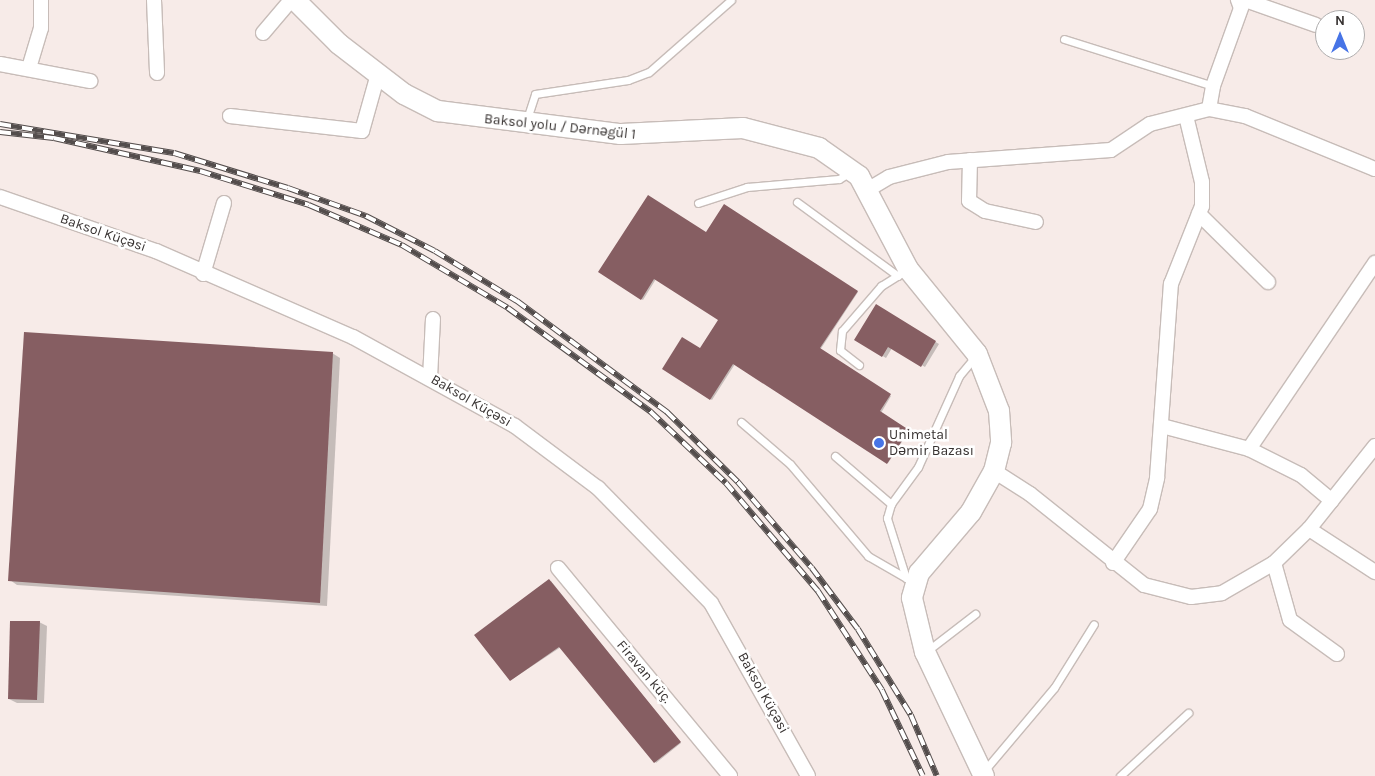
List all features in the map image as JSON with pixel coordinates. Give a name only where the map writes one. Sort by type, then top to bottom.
[{"type":"main road","name":"Baksol yolu / Dərnəgül 1","points":[[295,0],[339,44],[378,74],[438,111],[526,124],[644,135],[743,128],[802,142],[853,170],[869,189],[903,273],[977,354],[999,411],[1001,443],[994,471],[971,512],[910,581]]},
{"type":"main road","points":[[910,581],[914,614],[925,652],[983,775]]},
{"type":"street","points":[[29,68],[42,28],[41,0]]},
{"type":"street","points":[[154,0],[157,73]]},
{"type":"street","points":[[263,33],[291,0]]},
{"type":"street","points":[[1209,109],[1212,86],[1245,0],[1315,24]]},
{"type":"street","points":[[0,64],[90,81]]},
{"type":"street","points":[[230,116],[362,131],[378,74]]},
{"type":"street","points":[[869,189],[889,177],[970,160],[1111,150],[1150,124],[1209,109],[1245,116],[1375,169]]},
{"type":"street","points":[[1114,563],[1150,509],[1162,426],[1171,284],[1199,214],[1202,182],[1186,116]]},
{"type":"street","points":[[970,160],[969,201],[985,211],[1036,222]]},
{"type":"street","name":"Baksol Küçəsi","points":[[0,197],[156,251],[203,274],[353,337],[515,426],[598,488],[659,546],[711,604],[808,776]]},
{"type":"street","points":[[203,274],[224,203]]},
{"type":"street","points":[[1199,214],[1268,282]]},
{"type":"street","points":[[1250,449],[1375,263]]},
{"type":"street","points":[[430,378],[433,320]]},
{"type":"street","points":[[1162,426],[1250,449],[1301,475],[1332,501]]},
{"type":"street","points":[[994,471],[1030,494],[1114,563],[1144,585],[1192,597],[1222,593],[1274,563],[1309,529],[1375,446]]},
{"type":"street","points":[[1309,529],[1375,572]]},
{"type":"street","points":[[1274,563],[1290,620],[1337,654]]},
{"type":"street","name":"Firavan küç.","points":[[558,568],[730,776]]},
{"type":"lane","points":[[526,124],[535,94],[640,76],[731,0]]},
{"type":"lane","points":[[1234,0],[1239,14]]},
{"type":"lane","points":[[1064,39],[1212,86]]},
{"type":"lane","points":[[698,203],[747,187],[839,179],[853,170]]},
{"type":"lane","points":[[797,202],[903,273],[872,296],[842,331],[840,350],[860,365]]},
{"type":"lane","points":[[910,581],[888,518],[891,504],[918,467],[959,376],[977,354]]},
{"type":"lane","points":[[741,422],[790,464],[868,556],[883,569],[910,581]]},
{"type":"lane","points":[[835,456],[891,504]]},
{"type":"lane","points":[[925,652],[975,614]]},
{"type":"lane","points":[[983,775],[1054,688],[1094,624]]},
{"type":"lane","points":[[1120,776],[1188,713]]},
{"type":"building","points":[[648,195],[706,232],[724,204],[858,291],[820,348],[891,394],[880,411],[909,430],[887,464],[733,364],[710,400],[662,369],[682,337],[700,348],[718,320],[654,279],[641,300],[598,272]]},
{"type":"building","points":[[876,304],[936,341],[921,367],[888,347],[882,357],[854,340]]},
{"type":"building","points":[[24,332],[333,352],[320,603],[8,581]]},
{"type":"building","points":[[549,579],[681,742],[654,763],[559,647],[510,681],[474,635]]},
{"type":"building","points":[[10,621],[40,621],[37,700],[8,699]]},
{"type":"railway","points":[[0,124],[174,153],[288,188],[366,216],[435,251],[517,301],[667,412],[738,482],[812,568],[858,629],[911,715],[937,776]]},
{"type":"railway","points":[[0,132],[54,138],[200,171],[309,205],[402,245],[508,308],[651,412],[726,483],[818,591],[882,690],[923,776]]},
{"type":"place","name":"Unimetal Dəmir Bazası","points":[[879,443]]}]
